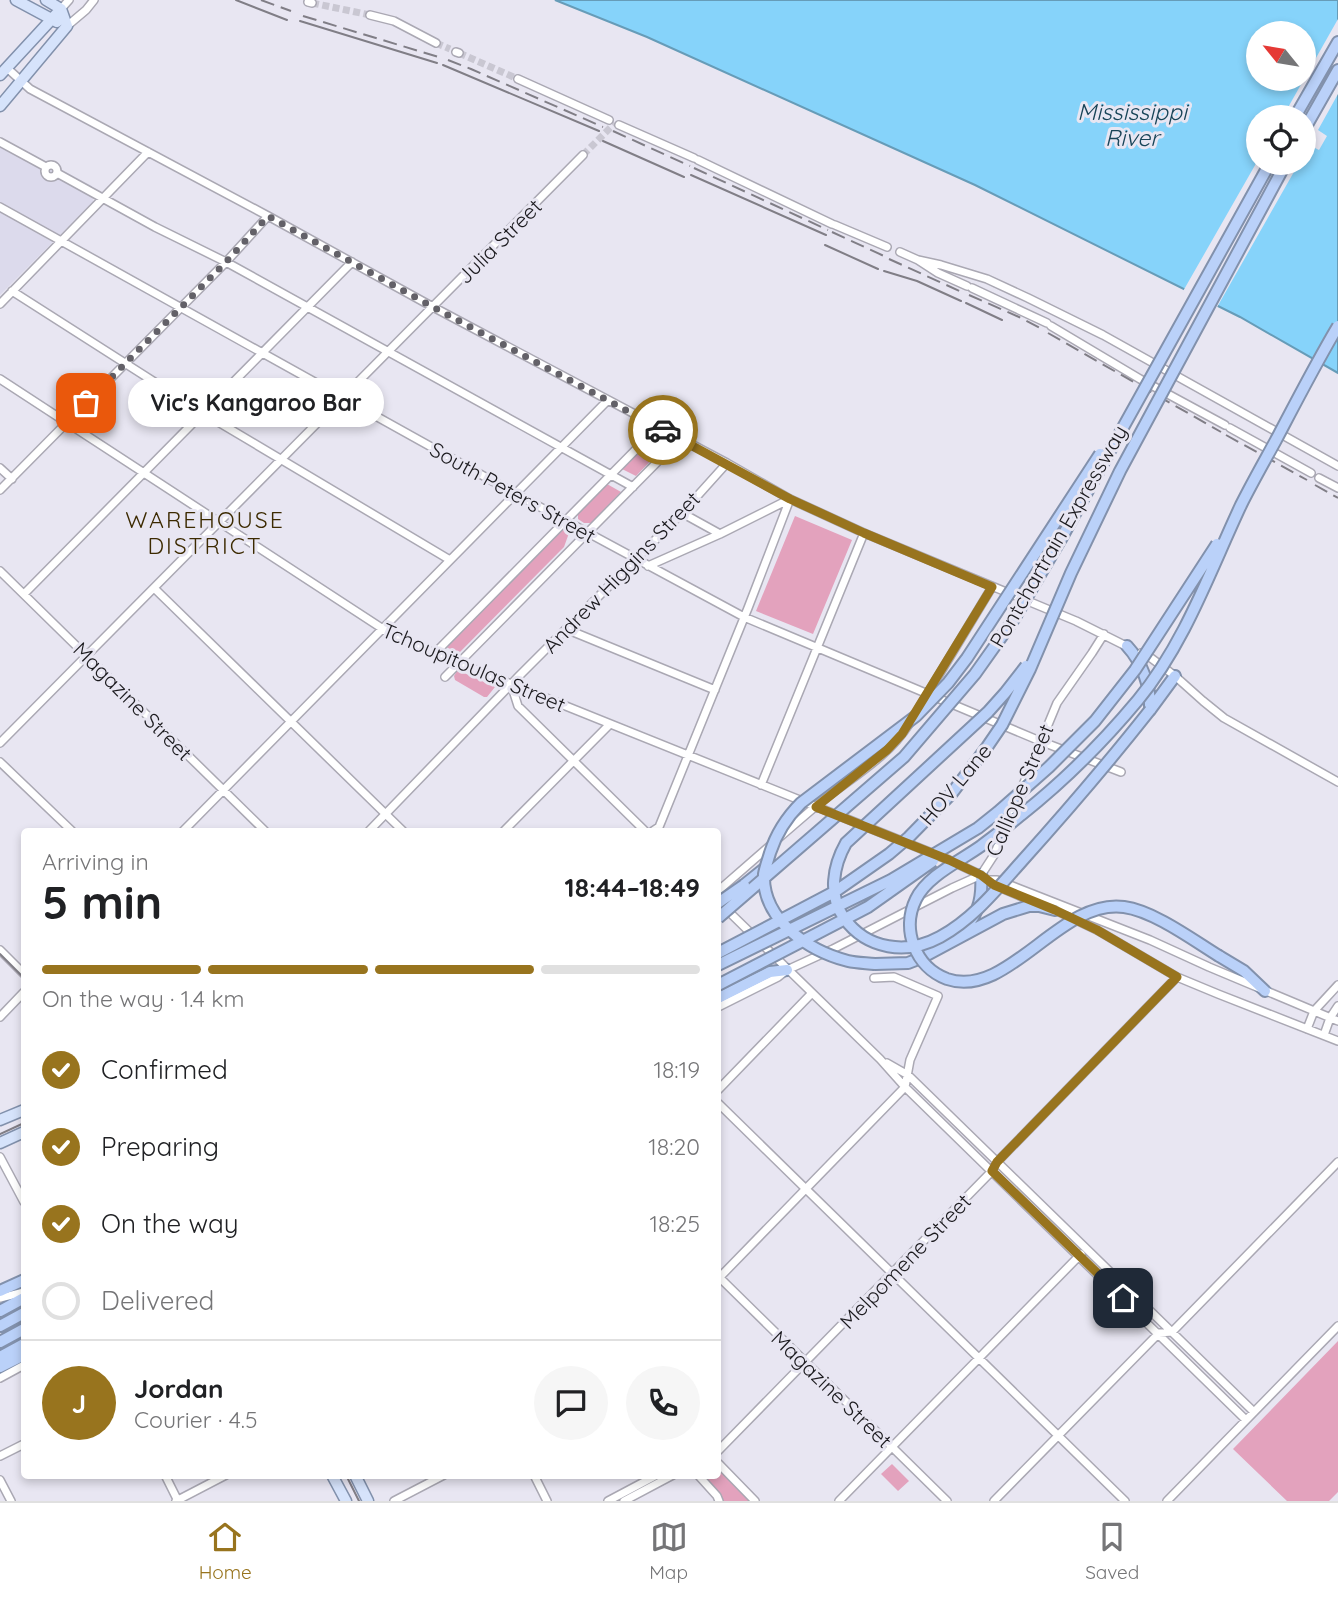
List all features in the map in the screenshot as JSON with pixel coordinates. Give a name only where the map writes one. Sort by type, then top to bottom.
[{"type":"highway","points":[[1302,105],[1338,42]]},
{"type":"highway","points":[[1316,109],[1338,70]]},
{"type":"highway","points":[[1055,910],[1039,906],[1003,915],[921,958],[908,962],[875,964],[848,961],[810,946],[792,934],[770,903],[764,873],[772,848],[789,816],[801,803],[916,716],[967,659],[1149,380],[1263,175]]},
{"type":"highway","points":[[1175,676],[1105,767],[1041,841],[967,919],[938,938],[911,947],[890,948],[865,938],[846,921],[835,900],[834,888],[835,866],[846,843],[988,712],[1023,670],[1042,640],[1120,471],[1280,175]]},
{"type":"highway","points":[[1265,991],[1244,971],[1137,909],[1106,907],[1085,913],[997,973],[978,981],[959,981],[938,974],[923,962],[916,953],[910,920],[916,898],[929,882],[982,845],[1046,794],[1095,748],[1140,697],[1190,618],[1243,502],[1338,326]]},
{"type":"highway","name":"Pontchartrain Expressway","points":[[721,915],[904,757],[975,674],[1014,619],[1061,540],[1149,380]]},
{"type":"highway","points":[[721,983],[867,907],[913,877],[978,828],[1049,767],[1095,721],[1147,653],[1243,502]]},
{"type":"highway","name":"HOV Lane","points":[[721,951],[836,891],[909,837],[952,793],[1002,725],[1042,640]]},
{"type":"highway","points":[[1127,646],[1142,668],[1151,696],[1150,710]]},
{"type":"highway","points":[[721,964],[891,880],[978,828]]},
{"type":"highway","points":[[721,900],[768,865],[790,854]]},
{"type":"highway","points":[[950,943],[965,929],[976,913],[984,877]]},
{"type":"highway","points":[[721,996],[770,972],[787,970]]},
{"type":"highway","points":[[0,1290],[21,1281]]},
{"type":"highway","points":[[0,1311],[19,1297]]},
{"type":"highway","points":[[0,1326],[21,1315]]},
{"type":"highway","points":[[0,1342],[21,1331]]},
{"type":"highway","points":[[0,1357],[21,1346]]},
{"type":"highway","points":[[0,1367],[21,1356]]},
{"type":"main road","points":[[16,0],[67,26]]},
{"type":"main road","points":[[46,0],[61,9],[67,26]]},
{"type":"main road","points":[[3,72],[61,9]]},
{"type":"main road","points":[[0,106],[67,26]]},
{"type":"main road","points":[[0,1120],[21,1111]]},
{"type":"main road","points":[[0,1143],[21,1133]]},
{"type":"main road","points":[[334,1479],[346,1501]]},
{"type":"main road","points":[[357,1479],[368,1501]]},
{"type":"street","points":[[61,9],[69,0]]},
{"type":"street","points":[[67,26],[94,0]]},
{"type":"street","points":[[370,15],[394,20],[436,43]]},
{"type":"street","points":[[3,72],[790,499],[1104,634],[1151,658],[1224,718],[1338,782]]},
{"type":"street","points":[[518,79],[609,120]]},
{"type":"street","points":[[619,125],[833,225],[887,247]]},
{"type":"street","points":[[0,142],[46,167],[54,165],[57,173],[155,227],[226,262],[633,487]]},
{"type":"street","points":[[0,304],[148,152]]},
{"type":"street","name":"Julia Street","points":[[0,743],[583,155]]},
{"type":"street","name":"South Peters Street","points":[[0,207],[566,522],[744,617],[1040,741],[1121,772]]},
{"type":"street","points":[[0,490],[226,262],[268,216]]},
{"type":"street","points":[[900,252],[938,273],[1049,324],[1151,385],[1311,473]]},
{"type":"street","points":[[918,260],[986,279],[1028,298],[1103,335],[1338,466]]},
{"type":"street","points":[[24,594],[352,261]]},
{"type":"street","points":[[12,291],[203,413],[450,561]]},
{"type":"street","name":"Tchoupitoulas Street","points":[[0,379],[383,629],[459,663],[949,860],[984,877],[994,885],[1097,930],[1177,977],[1338,1041]]},
{"type":"street","points":[[186,828],[608,400]]},
{"type":"street","points":[[435,653],[658,427]]},
{"type":"street","points":[[445,677],[680,439]]},
{"type":"street","name":"Andrew Higgins Street","points":[[372,828],[682,513],[727,463]]},
{"type":"street","points":[[0,468],[12,479]]},
{"type":"street","points":[[1319,478],[1338,488]]},
{"type":"street","points":[[648,566],[790,499]]},
{"type":"street","points":[[658,828],[715,691],[790,499]]},
{"type":"street","points":[[682,513],[720,534]]},
{"type":"street","points":[[761,785],[864,533]]},
{"type":"street","name":"Magazine Street","points":[[0,571],[262,828]]},
{"type":"street","points":[[721,888],[887,750],[902,734],[992,587]]},
{"type":"street","points":[[154,588],[399,828]]},
{"type":"street","points":[[566,629],[715,691]]},
{"type":"street","name":"Calliope Street","points":[[721,1006],[952,888],[984,877],[1057,703],[1104,634]]},
{"type":"street","points":[[511,684],[518,706],[642,828]]},
{"type":"street","points":[[507,828],[610,724]]},
{"type":"street","points":[[0,762],[69,828]]},
{"type":"street","name":"Tchoupitoulas Street","points":[[984,877],[1150,940],[1334,1019]]},
{"type":"street","points":[[721,905],[1247,1420]]},
{"type":"street","points":[[0,950],[21,971]]},
{"type":"street","points":[[721,1275],[905,1087],[910,1060],[938,996],[894,977],[874,978]]},
{"type":"street","name":"Melpomene Street","points":[[721,1448],[1177,977]]},
{"type":"street","points":[[1307,1029],[1314,1012],[1338,985]]},
{"type":"street","points":[[721,1087],[812,993]]},
{"type":"street","points":[[0,1017],[21,995]]},
{"type":"street","points":[[1324,1035],[1338,1006]]},
{"type":"street","points":[[880,1059],[908,1075],[1254,1412]]},
{"type":"street","points":[[721,1106],[1125,1501]]},
{"type":"street","points":[[0,1157],[21,1196]]},
{"type":"street","points":[[994,1501],[1159,1333],[1172,1332],[1338,1162]]},
{"type":"street","points":[[839,1501],[1086,1249]]},
{"type":"street","name":"Magazine Street","points":[[721,1281],[947,1501]]},
{"type":"street","points":[[0,1300],[19,1297]]},
{"type":"street","points":[[1167,1501],[1338,1326]]},
{"type":"street","points":[[0,1378],[21,1367]]},
{"type":"street","points":[[0,1457],[21,1446]]},
{"type":"street","points":[[721,1466],[755,1501]]},
{"type":"street","points":[[167,1479],[177,1501],[218,1479]]},
{"type":"street","points":[[394,1501],[436,1479]]},
{"type":"street","points":[[536,1479],[547,1501]]},
{"type":"street","points":[[608,1501],[649,1479]]},
{"type":"street","points":[[624,1501],[665,1479]]},
{"type":"street","points":[[702,1479],[719,1501]]},
{"type":"street","points":[[0,1480],[11,1501]]},
{"type":"shaded area","points":[[0,137],[92,186],[93,202],[0,295]]},
{"type":"shaded area","points":[[657,435],[666,440],[666,445],[636,476],[622,469],[652,437]]},
{"type":"shaded area","points":[[607,484],[621,492],[591,523],[578,519],[578,514]]},
{"type":"shaded area","points":[[795,516],[852,540],[813,634],[756,611]]},
{"type":"shaded area","points":[[562,529],[567,529],[569,533],[564,547],[459,653],[446,647]]},
{"type":"shaded area","points":[[457,671],[495,687],[484,697],[455,680]]},
{"type":"shaded area","points":[[1338,1341],[1338,1492],[1329,1501],[1287,1501],[1233,1449]]},
{"type":"shaded area","points":[[892,1464],[909,1481],[898,1491],[881,1474]]},
{"type":"shaded area","points":[[721,1466],[755,1501],[719,1501],[701,1479],[721,1479]]},
{"type":"water","name":"Mississippi River","points":[[555,0],[1338,0],[1338,373],[1240,317],[975,185],[647,37]]},
{"type":"pier","points":[[1338,19],[1338,94],[1318,130],[1327,136],[1319,150],[1316,148],[1316,105],[1289,105],[1297,91],[1316,91],[1316,58]]},
{"type":"pier","points":[[1249,175],[1292,175],[1216,309],[1182,293]]},
{"type":"tunnel","points":[[312,3],[370,15]]},
{"type":"tunnel","points":[[436,43],[450,49]]},
{"type":"tunnel","points":[[459,53],[518,79]]},
{"type":"tunnel","points":[[583,155],[615,123]]},
{"type":"tram line","points":[[236,0],[287,20]]},
{"type":"tram line","points":[[300,21],[437,63]]},
{"type":"tram line","points":[[443,65],[599,131]]},
{"type":"tram line","points":[[603,141],[684,177]]},
{"type":"tram line","points":[[691,175],[826,235]]},
{"type":"tram line","points":[[825,245],[878,269]]},
{"type":"tram line","points":[[884,271],[917,281],[961,301]]},
{"type":"tram line","points":[[966,303],[1002,320]]},
{"type":"tram line","points":[[0,954],[21,975]]},
{"type":"tram line","points":[[0,1134],[21,1124]]},
{"type":"tram line","points":[[348,1479],[359,1501]]},
{"type":"railway","points":[[261,0],[291,11]]},
{"type":"railway","points":[[303,16],[442,58]]},
{"type":"railway","points":[[448,60],[603,127]]},
{"type":"railway","points":[[613,131],[690,166]]},
{"type":"railway","points":[[694,168],[828,230]]},
{"type":"railway","points":[[832,232],[884,256]]},
{"type":"railway","points":[[889,259],[964,293]]},
{"type":"railway","points":[[969,295],[1044,330]]},
{"type":"railway","points":[[1048,333],[1221,432]]},
{"type":"railway","points":[[1226,435],[1307,480]]},
{"type":"railway","points":[[1315,485],[1338,498]]},
{"type":"way so far","points":[[86,403],[268,216],[663,430]]},
{"type":"place","name":"Vic's Kangaroo Bar","points":[[86,403]]},
{"type":"district","name":"WAREHOUSE DISTRICT","points":[[205,532]]},
{"type":"route","points":[[663,430],[790,499],[992,587],[902,734],[887,750],[816,807],[981,875],[994,885],[1097,930],[1177,977],[997,1162],[992,1171],[1123,1298]]}]
